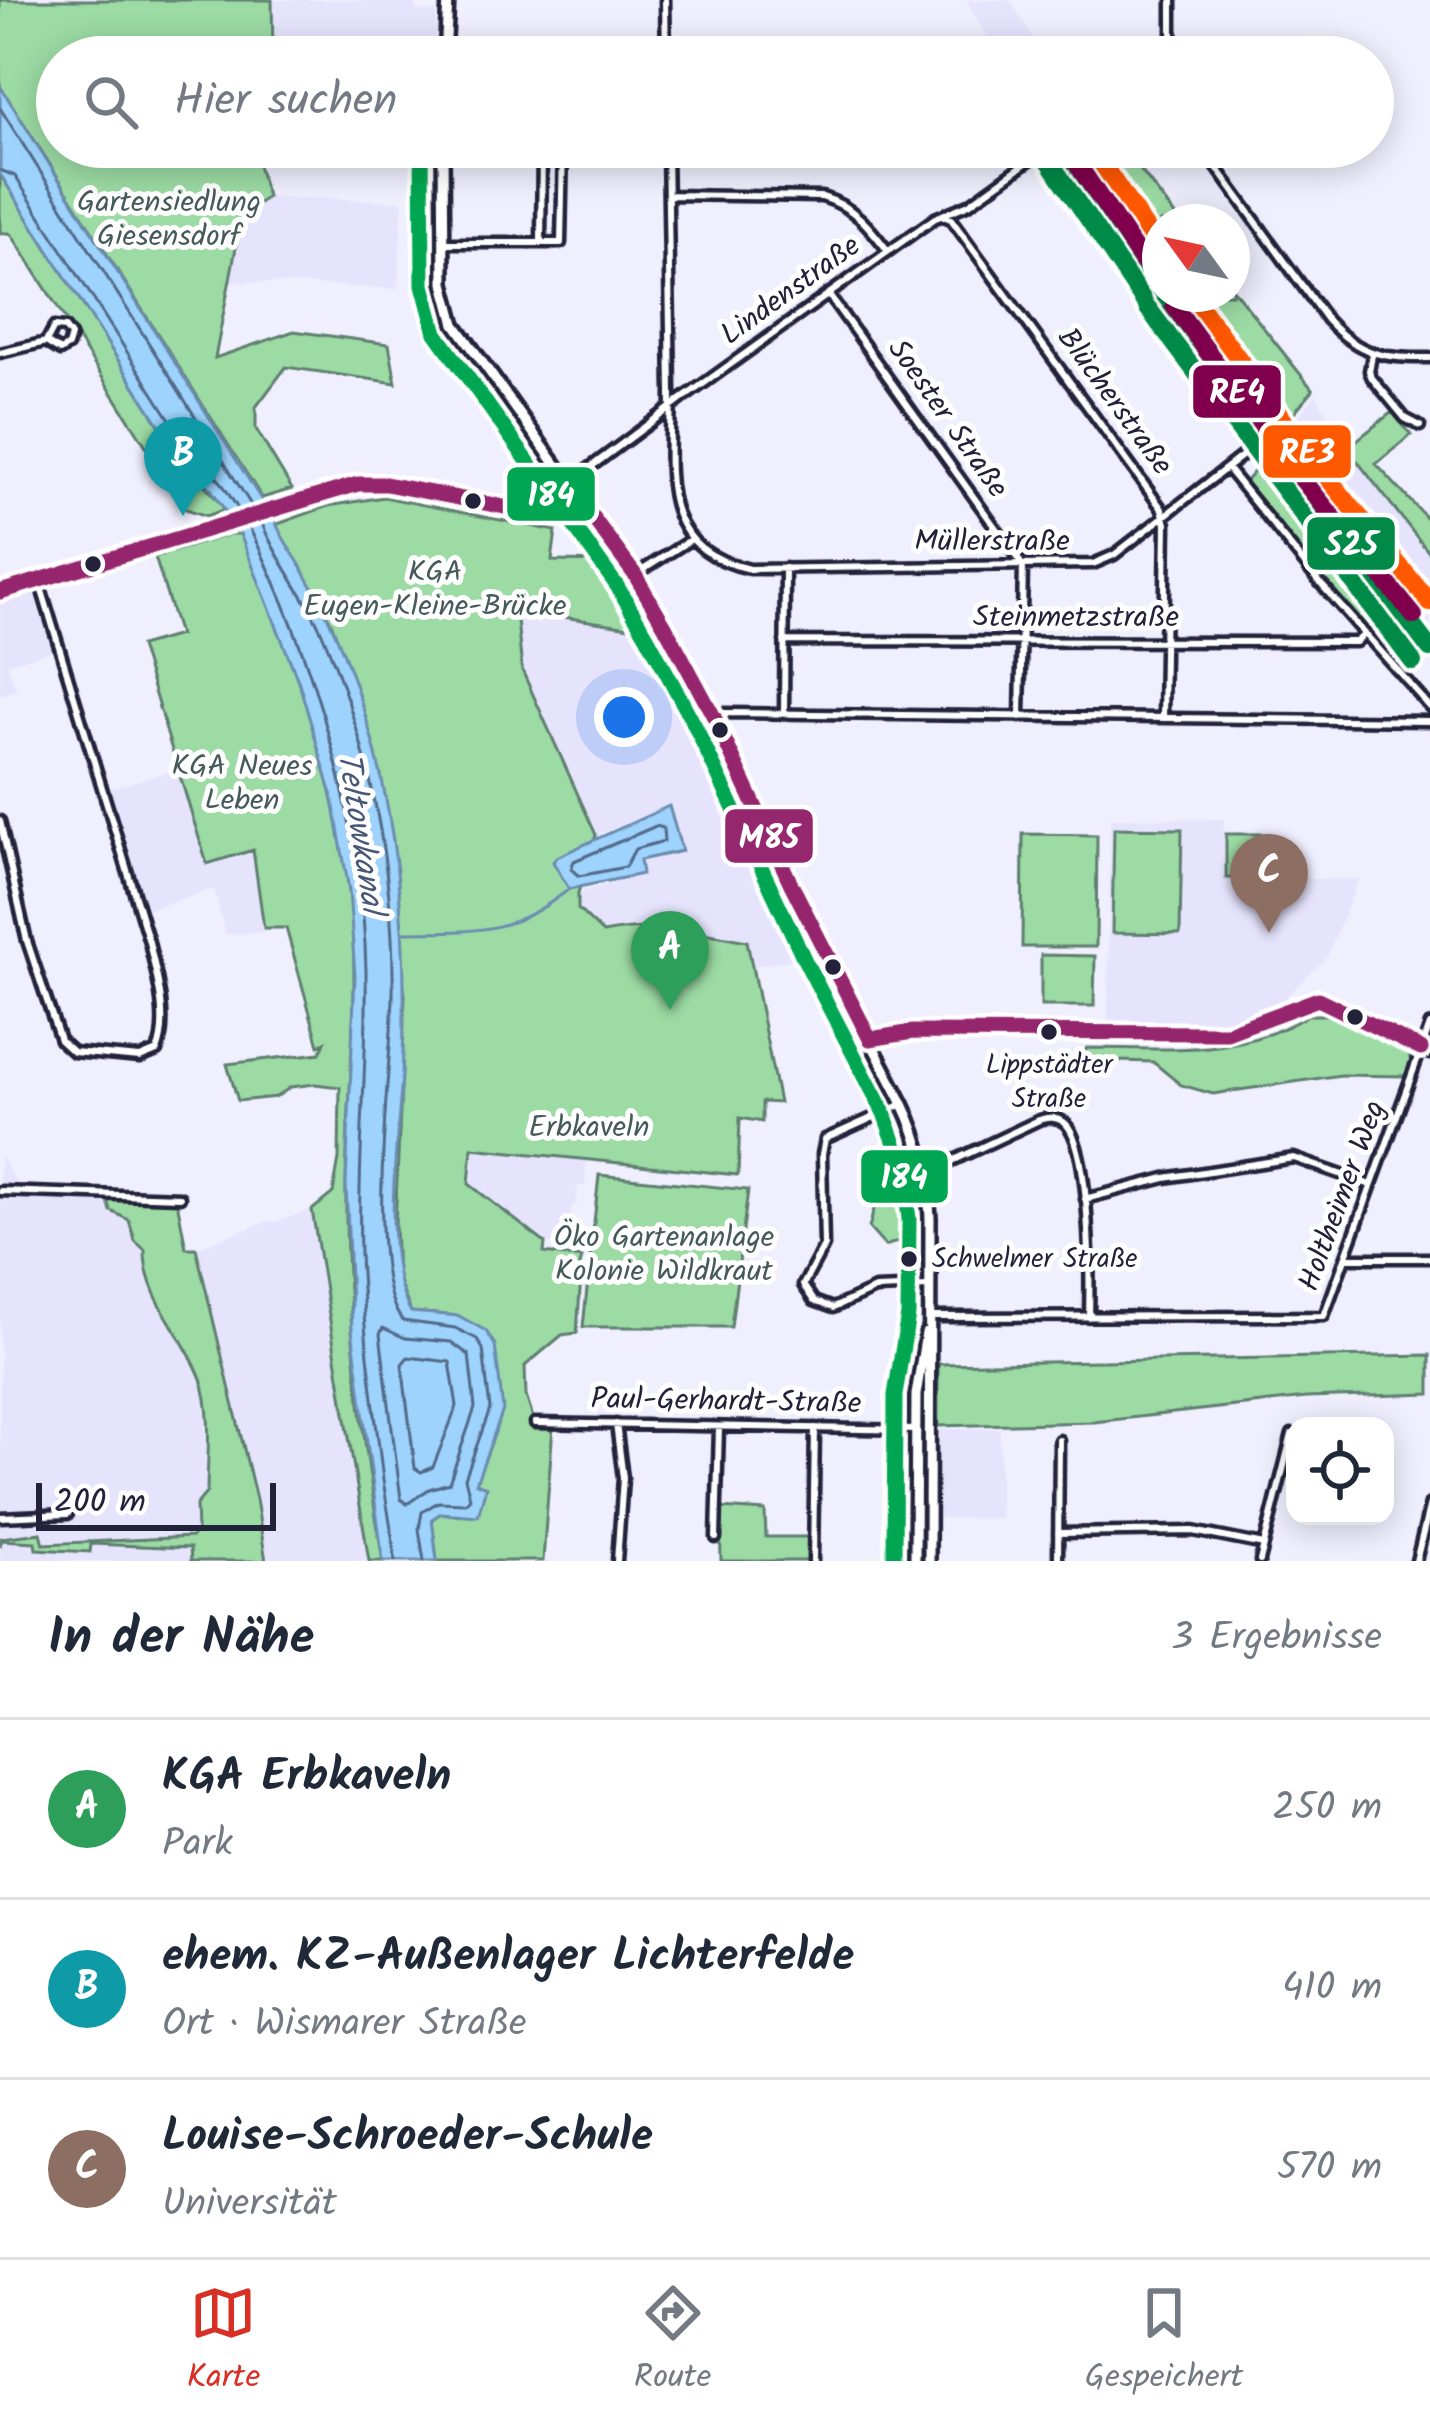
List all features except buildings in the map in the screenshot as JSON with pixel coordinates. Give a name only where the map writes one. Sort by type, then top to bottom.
[{"type":"main road","points":[[446,36],[448,0]]},
{"type":"main road","points":[[443,168],[445,291],[455,324],[635,574],[714,717],[787,875],[904,1104],[927,1173],[929,1317],[916,1430],[915,1561]]},
{"type":"main road","points":[[0,592],[370,483],[523,510],[568,484]]},
{"type":"main road","points":[[926,1363],[931,1428],[929,1561]]},
{"type":"main road","points":[[916,1430],[931,1428]]},
{"type":"street","points":[[664,0],[665,36]]},
{"type":"street","points":[[1172,0],[1172,36]]},
{"type":"street","points":[[541,243],[542,168]]},
{"type":"street","points":[[444,243],[560,243],[563,168]]},
{"type":"street","points":[[635,574],[690,540],[672,495],[667,168]]},
{"type":"street","name":"Lindenstraße","points":[[568,484],[887,251],[969,204],[1019,168]]},
{"type":"street","name":"Müllerstraße","points":[[690,540],[742,567],[1085,566],[1107,560],[1260,442],[1137,282],[1060,168]]},
{"type":"street","points":[[1217,168],[1328,320],[1351,344],[1372,355],[1430,358]]},
{"type":"street","points":[[668,195],[821,197],[860,217],[887,251]]},
{"type":"street","name":"Blücherstraße","points":[[944,215],[1165,516],[1163,718]]},
{"type":"street","name":"Soester Straße","points":[[829,294],[1023,566]]},
{"type":"street","points":[[0,353],[46,342],[54,327],[62,326],[71,336],[62,351],[54,351],[46,342]]},
{"type":"street","points":[[1372,355],[1372,378],[1406,418],[1420,426]]},
{"type":"street","points":[[1227,468],[1430,706]]},
{"type":"street","points":[[1020,717],[1023,566]]},
{"type":"street","points":[[784,568],[784,714]]},
{"type":"street","points":[[0,821],[27,941],[60,1040],[68,1049],[140,1058],[157,1051],[161,1036],[158,989],[148,939],[39,580]]},
{"type":"street","name":"Steinmetzstraße","points":[[784,641],[1356,643],[1365,634]]},
{"type":"street","points":[[714,717],[724,713],[1430,721]]},
{"type":"street","points":[[870,1039],[913,1032],[1214,1034],[1264,1024],[1310,1000],[1341,1010],[1430,1054]]},
{"type":"street","name":"Holtheimer Weg","points":[[1089,1317],[1324,1316],[1430,1025]]},
{"type":"street","points":[[904,1104],[826,1139],[822,1154],[824,1246],[803,1285],[814,1301],[833,1308],[875,1289],[929,1287]]},
{"type":"street","points":[[927,1173],[1039,1120],[1058,1119],[1070,1129],[1085,1199],[1089,1317],[929,1317]]},
{"type":"street","points":[[1085,1199],[1165,1178],[1294,1158],[1371,1185]]},
{"type":"street","points":[[0,1191],[180,1197]]},
{"type":"street","points":[[1345,1258],[1430,1258]]},
{"type":"street","name":"Paul-Gerhardt-Straße","points":[[536,1423],[916,1430]]},
{"type":"street","points":[[616,1424],[623,1478],[617,1561]]},
{"type":"street","points":[[716,1538],[719,1427]]},
{"type":"street","points":[[812,1561],[815,1428]]},
{"type":"street","points":[[1058,1561],[1059,1440]]},
{"type":"street","points":[[1260,1561],[1286,1458]]},
{"type":"street","points":[[1416,1561],[1430,1504]]},
{"type":"street","points":[[0,1517],[68,1514]]},
{"type":"street","points":[[1058,1533],[1192,1531],[1264,1545]]},
{"type":"shaded area","points":[[272,0],[415,0],[416,11],[436,12],[436,36],[273,36]]},
{"type":"shaded area","points":[[966,0],[1010,0],[1032,36],[987,36]]},
{"type":"shaded area","points":[[1069,168],[1116,168],[1142,207],[1142,268]]},
{"type":"shaded area","points":[[267,197],[403,201],[398,289],[229,281],[242,215]]},
{"type":"shaded area","points":[[1174,312],[1215,312],[1295,421],[1316,395],[1347,448],[1430,554],[1430,661],[1271,452],[1274,446]]},
{"type":"shaded area","points":[[37,593],[54,650],[8,664],[16,690],[0,695],[0,604]]},
{"type":"shaded area","points":[[515,609],[656,631],[710,728],[820,955],[753,966],[746,941],[628,927],[603,933],[578,909],[578,893],[642,874],[639,860],[681,852],[669,807],[596,835],[522,670]]},
{"type":"shaded area","points":[[177,769],[207,864],[253,850],[264,932],[225,934],[214,889],[146,910],[109,789]]},
{"type":"shaded area","points":[[1110,818],[1224,819],[1224,879],[1359,879],[1327,957],[1284,999],[1233,1020],[1108,1020]]},
{"type":"shaded area","points":[[472,1147],[587,1161],[585,1186],[578,1186],[576,1205],[572,1205],[569,1240],[562,1245],[545,1243],[468,1184]]},
{"type":"shaded area","points":[[0,1155],[23,1194],[105,1199],[111,1211],[129,1220],[135,1241],[145,1250],[201,1379],[206,1403],[207,1561],[0,1561]]},
{"type":"shaded area","points":[[312,1210],[369,1561],[263,1558],[256,1499],[196,1248]]},
{"type":"shaded area","points":[[1000,1428],[1000,1518],[933,1518],[935,1430]]},
{"type":"green space","name":"Gartensiedlung Giesensdorf","points":[[0,0],[272,0],[273,36],[36,36],[36,143],[0,86]]},
{"type":"green space","name":"Gartensiedlung Giesensdorf","points":[[52,168],[259,168],[267,197],[242,216],[215,358],[294,331],[389,344],[396,383],[286,367],[256,407],[256,429],[292,489],[262,498]]},
{"type":"green space","points":[[1116,168],[1139,168],[1166,204],[1142,207]]},
{"type":"green space","points":[[0,174],[176,451],[225,509],[207,516],[186,509],[13,237],[0,233]]},
{"type":"green space","points":[[1250,311],[1313,390],[1291,416],[1215,312]]},
{"type":"green space","points":[[1392,412],[1411,435],[1376,464],[1430,522],[1430,554],[1347,448]]},
{"type":"green space","points":[[1271,452],[1394,618],[1373,637],[1244,483]]},
{"type":"green space","points":[[384,497],[556,531],[552,561],[614,562],[656,631],[516,610],[522,670],[596,835],[578,893],[578,909],[603,933],[657,928],[747,941],[779,1103],[762,1102],[762,1122],[740,1118],[738,1175],[472,1148],[469,1184],[545,1243],[544,1253],[582,1258],[577,1333],[562,1335],[525,1366],[526,1396],[535,1424],[553,1426],[543,1561],[437,1561],[432,1519],[441,1513],[462,1516],[485,1487],[475,1483],[495,1430],[500,1396],[488,1364],[459,1316],[411,1312],[397,1277],[405,995],[370,735],[331,622],[275,525],[328,506]]},
{"type":"green space","name":"KGA Neues Leben","points":[[240,534],[307,708],[333,798],[349,890],[354,999],[346,1181],[348,1276],[383,1561],[369,1561],[312,1210],[333,1193],[339,1159],[340,1087],[291,1087],[276,1097],[238,1101],[227,1064],[320,1053],[325,1042],[319,1045],[286,928],[264,928],[253,850],[207,864],[140,646],[179,635],[155,557]]},
{"type":"green space","points":[[1114,828],[1182,829],[1180,934],[1112,933]]},
{"type":"green space","points":[[1023,834],[1097,835],[1096,947],[1022,947]]},
{"type":"green space","points":[[1226,834],[1267,834],[1267,878],[1226,878]]},
{"type":"green space","points":[[1041,955],[1095,956],[1094,1006],[1041,1006]]},
{"type":"green space","points":[[1308,1015],[1332,1015],[1408,1052],[1411,1061],[1405,1076],[1341,1075],[1213,1094],[1181,1085],[1153,1062],[1080,1060],[1087,1048],[1229,1044],[1282,1029]]},
{"type":"green space","name":"Öko Gartenanlage Kolonie Wildkraut","points":[[599,1175],[748,1190],[731,1327],[583,1327]]},
{"type":"green space","points":[[900,1177],[906,1239],[885,1246],[869,1228],[874,1209]]},
{"type":"green space","points":[[107,1198],[177,1201],[186,1248],[196,1248],[256,1499],[266,1561],[191,1561],[190,1548],[91,1544],[90,1552],[36,1549],[35,1542],[1,1540],[0,1547],[0,1538],[41,1533],[44,1544],[192,1537],[197,1532],[196,1505],[207,1492],[205,1392],[151,1285],[145,1250],[135,1241],[129,1220],[111,1211]]},
{"type":"green space","points":[[1430,1355],[1430,1394],[1306,1398],[1094,1422],[938,1426],[938,1364]]},
{"type":"green space","points":[[720,1508],[765,1511],[766,1537],[809,1537],[808,1561],[721,1561]]},
{"type":"water","name":"Teltowkanal","points":[[0,86],[36,143],[36,168],[52,168],[276,523],[329,621],[361,703],[388,807],[401,914],[404,1022],[393,1197],[396,1262],[411,1312],[459,1316],[486,1331],[495,1345],[503,1410],[476,1483],[486,1487],[478,1516],[441,1513],[432,1519],[437,1561],[383,1561],[352,1330],[346,1183],[355,975],[349,890],[332,795],[299,683],[240,534],[211,489],[176,451],[0,174]]},
{"type":"water","points":[[669,806],[682,851],[640,860],[642,874],[569,889],[553,862],[557,857]]},
{"type":"waterway","points":[[403,932],[491,928],[528,915],[569,889]]},
{"type":"transit line","name":"184","points":[[422,168],[423,285],[436,333],[617,586],[647,636],[884,1113],[903,1166],[909,1219],[908,1315],[895,1395],[894,1561]]},
{"type":"transit line","points":[[1054,168],[1142,299]]},
{"type":"transit line","name":"S25","points":[[1079,168],[1142,261]]},
{"type":"transit line","name":"RE4","points":[[1080,168],[1142,261]]},
{"type":"transit line","name":"RE3","points":[[1105,168],[1142,223]]},
{"type":"transit line","points":[[1151,312],[1413,662]]},
{"type":"transit line","name":"S25","points":[[1177,312],[1430,649]]},
{"type":"transit line","name":"RE4","points":[[1178,312],[1297,473],[1414,616]]},
{"type":"transit line","name":"RE3","points":[[1204,312],[1314,461],[1430,603]]},
{"type":"transit line","name":"M85","points":[[0,592],[358,484],[386,484],[520,510],[539,504],[568,484]]},
{"type":"transit line","name":"M85","points":[[568,484],[635,575],[665,626],[870,1039]]},
{"type":"transit line","name":"M85","points":[[870,1039],[913,1032],[1227,1033],[1318,999],[1421,1049]]},
{"type":"place","name":"ehem. KZ-Außenlager Lichterfelde","points":[[183,516]]},
{"type":"place","name":"Louise-Schroeder-Schule","points":[[1269,933]]},
{"type":"place","name":"KGA Erbkaveln","points":[[670,1010]]},
{"type":"place","name":"Lippstädter Straße","points":[[1049,1032]]},
{"type":"place","name":"Schwelmer Straße","points":[[909,1259]]},
{"type":"park label","name":"KGA Eugen-Kleine-Brücke","points":[[435,590]]},
{"type":"park label","name":"Erbkaveln","points":[[589,1128]]}]
